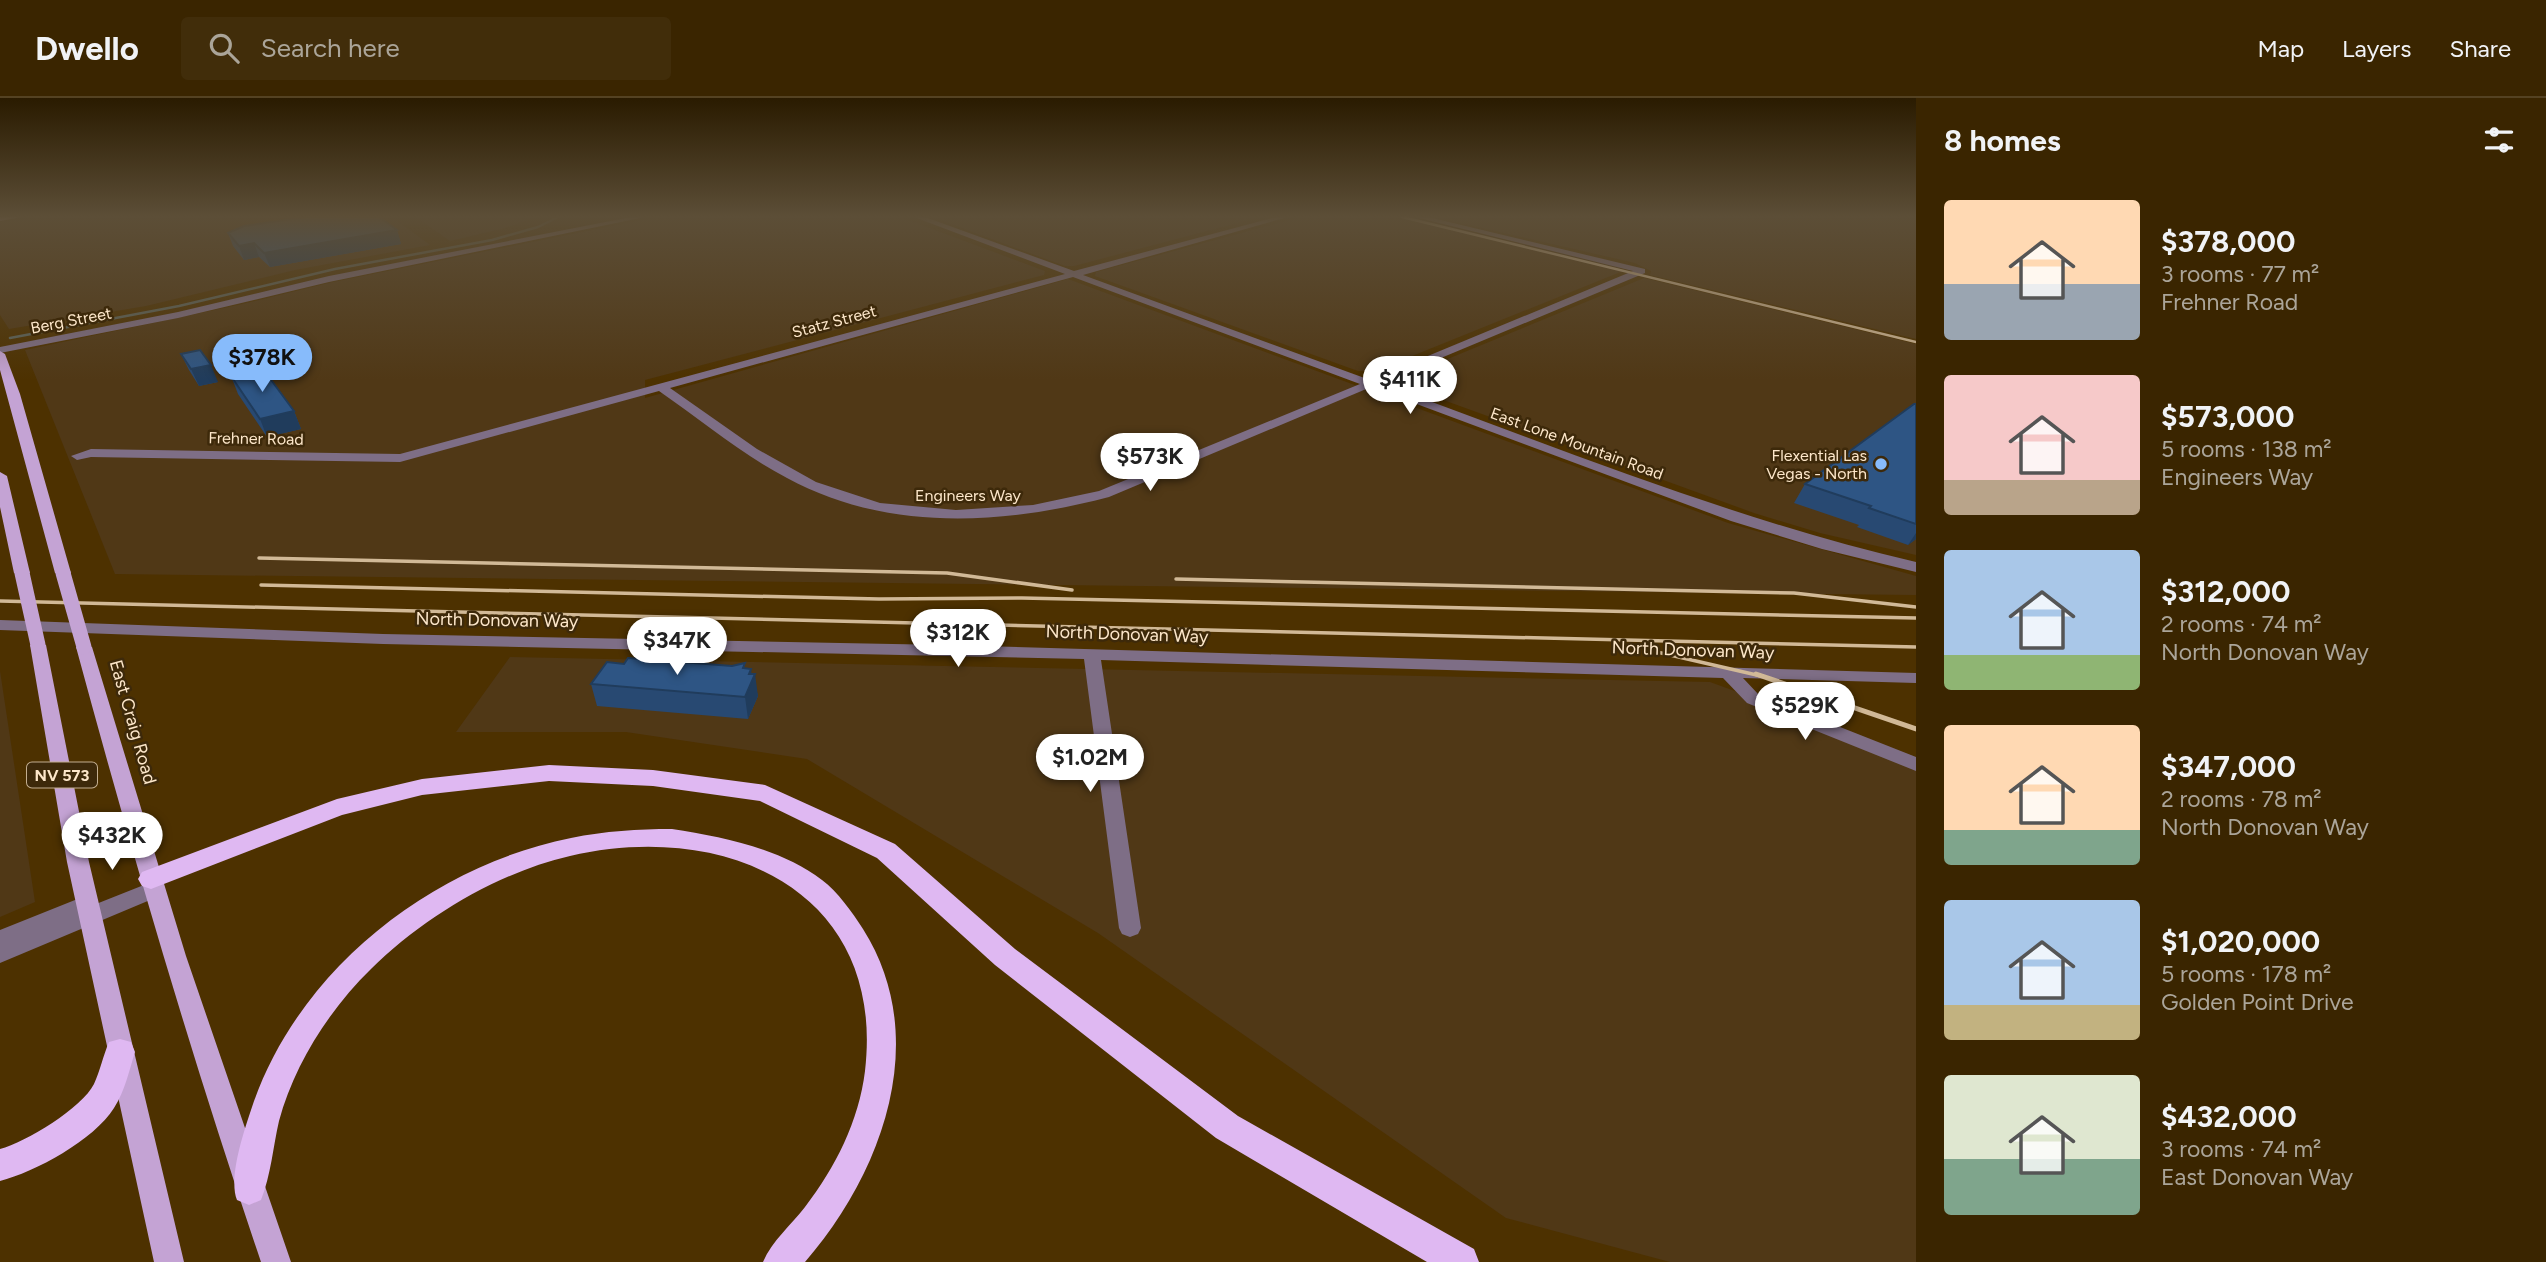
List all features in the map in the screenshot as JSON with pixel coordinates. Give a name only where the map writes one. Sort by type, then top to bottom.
[{"type":"highway","points":[[153,884],[270,832],[337,808],[422,787],[549,774],[653,778],[765,793],[886,851],[1005,957],[1227,1127],[1461,1262]]},
{"type":"highway","points":[[249,1188],[265,1116],[298,1039],[355,966],[409,921],[439,901],[498,870],[563,848],[645,837],[696,840],[744,851],[800,878],[820,893],[860,944],[872,970],[881,1014],[882,1072],[865,1136],[833,1199],[781,1262]]},
{"type":"highway","points":[[0,1165],[37,1149],[68,1130],[101,1102],[120,1052]]},
{"type":"main road","name":"East Craig Road","points":[[0,352],[153,884],[249,1188],[276,1262]]},
{"type":"main road","name":"NV 573","points":[[0,476],[38,645],[89,910],[169,1262]]},
{"type":"street","name":"Berg Street","points":[[0,352],[171,317],[368,271]]},
{"type":"street","name":"East Lone Mountain Road","points":[[1066,271],[1764,527],[1827,546],[1916,567]]},
{"type":"street","name":"Statz Street","points":[[434,448],[1077,271]]},
{"type":"street","name":"Engineers Way","points":[[659,386],[784,471],[812,486],[844,498],[886,507],[950,514],[1041,509],[1104,494],[1641,271]]},
{"type":"street","name":"Frehner Road","points":[[76,456],[91,453],[400,458],[434,448]]},
{"type":"street","name":"North Donovan Way","points":[[0,625],[383,639],[1092,654],[1916,678]]},
{"type":"street","points":[[1092,654],[1130,928]]},
{"type":"street","points":[[1728,673],[1752,699],[1916,764]]},
{"type":"street","points":[[0,940],[89,910],[153,884]]},
{"type":"street","points":[[0,954],[89,910]]},
{"type":"shaded area","points":[[0,271],[290,271],[146,306],[9,329],[0,315]]},
{"type":"shaded area","points":[[386,271],[1045,271],[1044,275],[645,380],[645,398],[1068,279],[1728,523],[1916,576],[1916,595],[115,574],[25,350]]},
{"type":"shaded area","points":[[1622,271],[1375,371],[1358,371],[1095,276],[1096,272]]},
{"type":"shaded area","points":[[1651,271],[1916,271],[1916,339],[1650,275]]},
{"type":"shaded area","points":[[1644,278],[1916,344],[1916,555],[1820,533],[1754,513],[1402,385],[1399,379]]},
{"type":"shaded area","points":[[510,657],[1710,682],[1916,757],[1916,1262],[1670,1262],[1506,1218],[1098,933],[807,759],[626,732],[456,732]]},
{"type":"shaded area","points":[[0,671],[35,902],[0,917]]},
{"type":"building","points":[[200,350],[211,365],[191,369],[181,354]]},
{"type":"building","points":[[263,369],[294,411],[260,419],[231,376]]},
{"type":"building","name":"Flexential Las Vegas - North","points":[[1914,404],[1916,524],[1805,484]]},
{"type":"building","points":[[628,658],[732,666],[745,663],[743,668],[751,669],[749,674],[755,674],[745,697],[591,684],[607,662],[624,664]]},
{"type":"waterway","points":[[10,338],[179,306],[325,271]]},
{"type":"railway","points":[[1625,271],[1916,342]]},
{"type":"railway","points":[[259,558],[947,573],[1072,590]]},
{"type":"railway","points":[[1176,579],[1794,593],[1916,607]]},
{"type":"railway","points":[[261,585],[879,599],[1022,598],[1916,618]]},
{"type":"railway","points":[[0,601],[1916,647]]},
{"type":"railway","points":[[1644,649],[1761,676]]},
{"type":"railway","points":[[1756,674],[1916,729]]},
{"type":"place","name":"Flexential Las Vegas - North","points":[[1881,464]]}]
